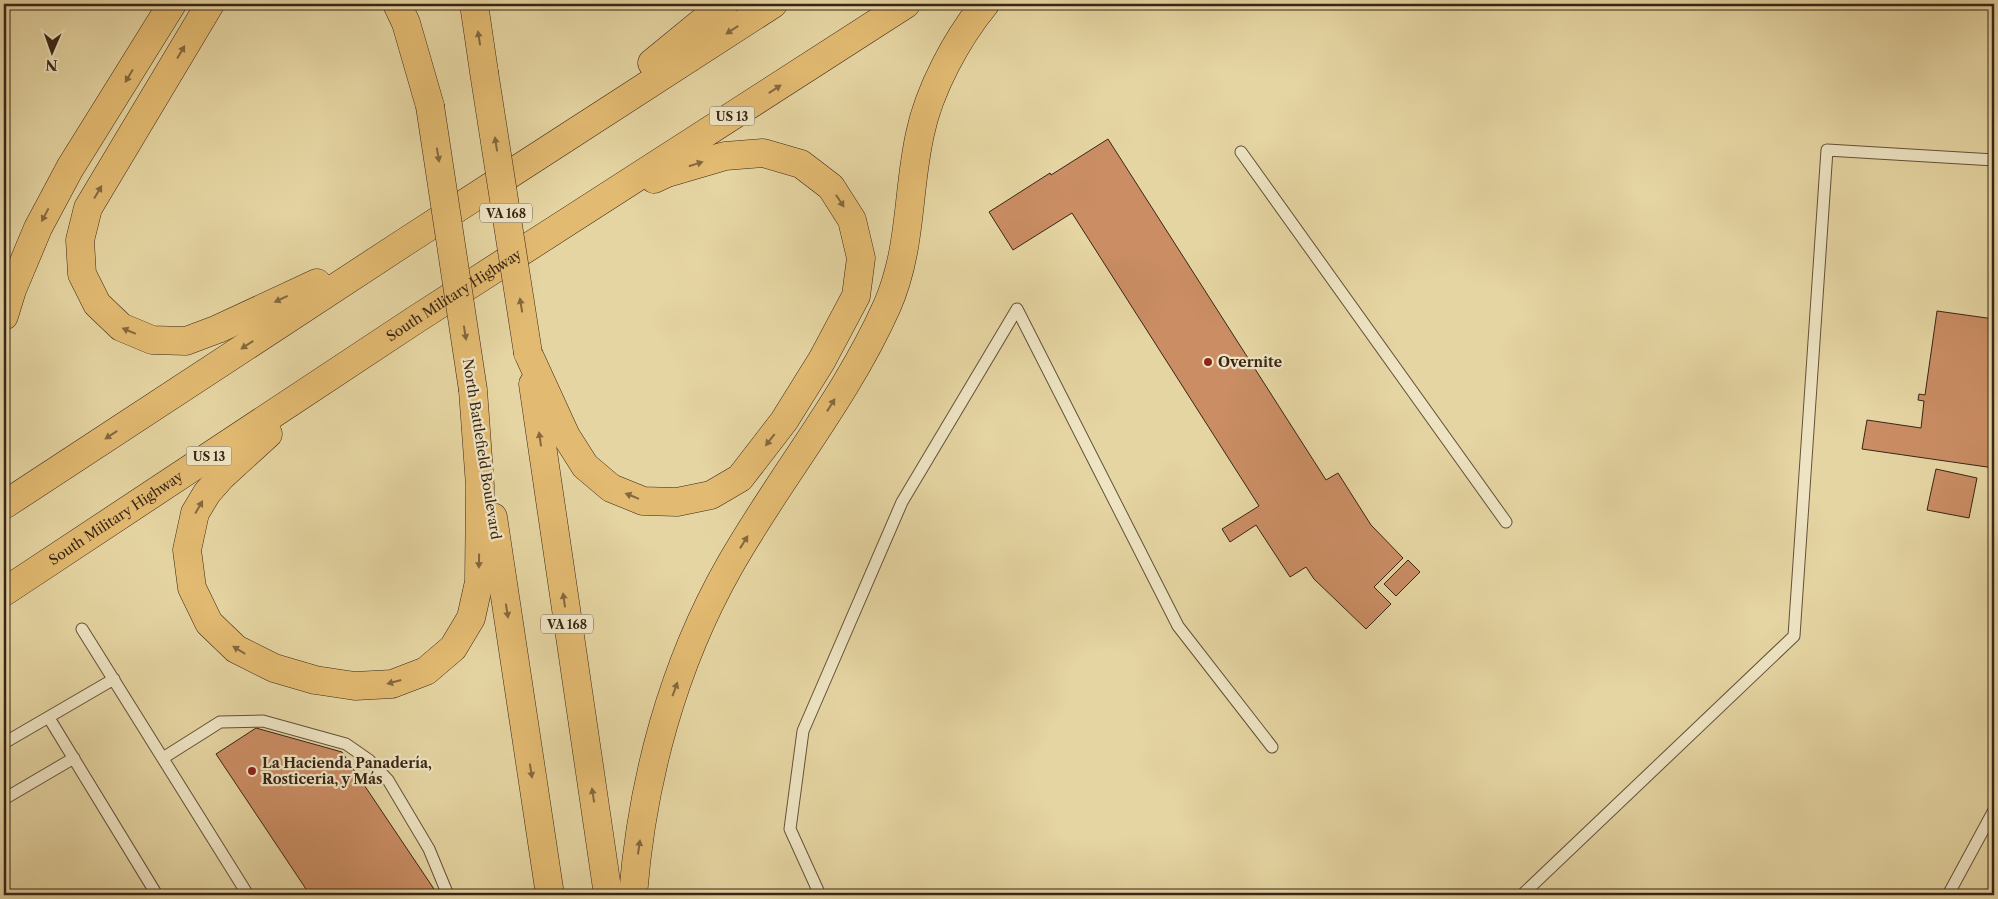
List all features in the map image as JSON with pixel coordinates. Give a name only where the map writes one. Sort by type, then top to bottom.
[{"type":"main road","points":[[4,316],[12,290],[38,228],[70,168],[172,4]]},
{"type":"main road","points":[[210,4],[88,208],[80,240],[82,274],[97,304],[121,327],[152,340],[186,341],[218,329],[405,242]]},
{"type":"main road","points":[[396,4],[406,23],[430,106]]},
{"type":"main road","name":"North Battlefield Boulevard","points":[[415,4],[550,895]]},
{"type":"main road","name":"VA 168","points":[[474,4],[608,895]]},
{"type":"main road","points":[[545,151],[724,4]]},
{"type":"main road","points":[[4,505],[772,4]]},
{"type":"main road","name":"South Military Highway","points":[[4,592],[415,320],[906,4]]},
{"type":"main road","points":[[633,895],[647,791],[666,712],[694,637],[730,565],[863,354],[888,304],[905,249],[920,133],[940,77],[969,24],[985,4]]},
{"type":"main road","points":[[528,353],[566,436],[585,466],[611,488],[643,501],[677,502],[710,495],[740,478],[784,421],[822,360],[856,296],[861,258],[852,220],[831,187],[801,164],[763,153],[725,156],[667,173],[557,228]]},
{"type":"main road","points":[[415,320],[307,399],[222,476],[207,493],[195,513],[187,550],[192,588],[209,623],[236,649],[274,668],[315,680],[355,686],[392,684],[426,671],[453,648],[471,618],[479,582],[480,486],[473,390]]},
{"type":"lane","points":[[1522,895],[1794,636],[1827,150],[1994,160]]},
{"type":"lane","points":[[1241,152],[1506,522]]},
{"type":"lane","points":[[820,895],[790,828],[803,731],[902,502],[1017,309],[1178,626],[1272,747]]},
{"type":"lane","points":[[82,629],[248,895]]},
{"type":"lane","points":[[4,743],[114,679]]},
{"type":"lane","points":[[49,718],[157,895]]},
{"type":"lane","points":[[163,758],[220,722],[263,721],[346,744],[369,760],[388,780],[429,849],[448,895]]},
{"type":"lane","points":[[4,799],[74,758]]},
{"type":"lane","points":[[1948,895],[1994,810]]},
{"type":"building","name":"Overnite","points":[[1108,139],[1326,480],[1338,473],[1371,525],[1403,558],[1374,587],[1391,604],[1366,629],[1314,579],[1306,567],[1290,577],[1256,525],[1230,542],[1222,529],[1259,506],[1072,213],[1013,250],[989,212]]},
{"type":"building","points":[[1937,311],[1994,319],[1994,468],[1862,449],[1867,420],[1921,428],[1924,401],[1918,400],[1919,394],[1925,395]]},
{"type":"building","points":[[1936,469],[1977,478],[1969,518],[1927,510]]},
{"type":"building","points":[[1408,560],[1420,572],[1396,596],[1384,584]]},
{"type":"building","points":[[256,728],[342,752],[438,895],[310,895],[216,754]]},
{"type":"place","name":"Overnite","points":[[1208,362]]},
{"type":"place","name":"La Hacienda Panadería, Rosticeria, y Más","points":[[252,771]]}]
